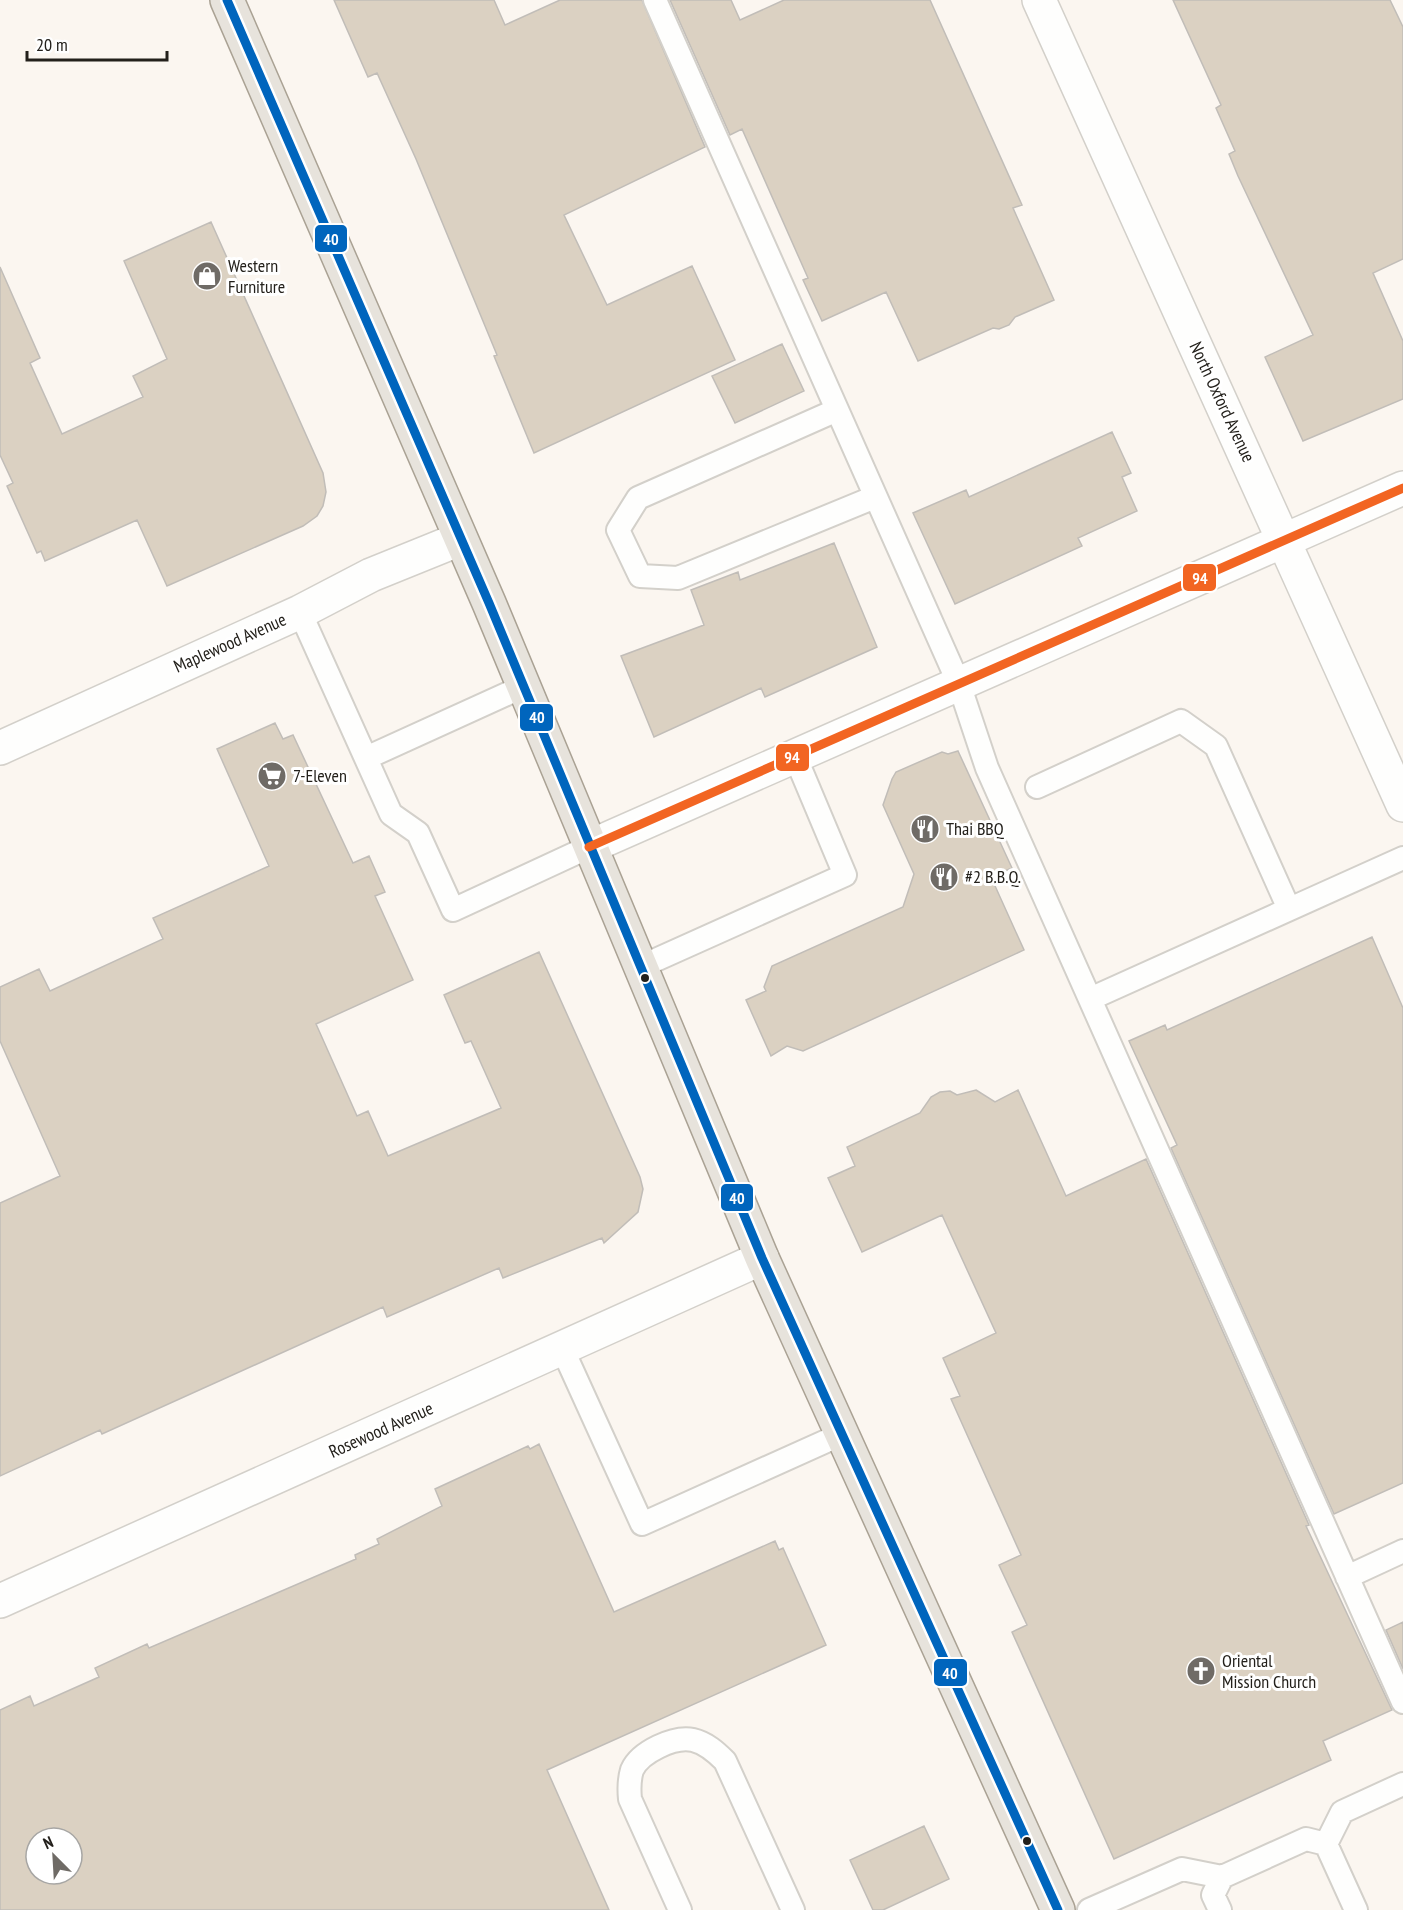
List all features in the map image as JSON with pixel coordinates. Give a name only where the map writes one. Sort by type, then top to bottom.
[{"type":"main road","points":[[227,0],[460,539],[762,1258],[1058,1910]]},
{"type":"street","name":"North Oxford Avenue","points":[[1039,0],[1403,805]]},
{"type":"street","points":[[589,847],[1403,488]]},
{"type":"street","name":"Maplewood Avenue","points":[[0,748],[300,612],[371,575],[460,539]]},
{"type":"street","name":"Rosewood Avenue","points":[[0,1601],[762,1258]]},
{"type":"lane","points":[[655,0],[959,684],[987,768],[1403,1702]]},
{"type":"lane","points":[[837,410],[638,498],[618,530],[640,576],[678,578],[875,497]]},
{"type":"lane","points":[[300,612],[391,814],[418,832],[453,910],[589,847]]},
{"type":"lane","points":[[366,758],[522,687]]},
{"type":"lane","points":[[1037,787],[1181,721],[1216,746],[1289,909]]},
{"type":"lane","points":[[640,966],[845,875],[795,756]]},
{"type":"lane","points":[[1090,999],[1403,858]]},
{"type":"lane","points":[[562,1348],[642,1524],[842,1434]]},
{"type":"lane","points":[[1347,1576],[1403,1551]]},
{"type":"lane","points":[[680,1910],[630,1799],[629,1781],[633,1768],[646,1754],[672,1741],[693,1740],[712,1749],[725,1761],[793,1910]]},
{"type":"lane","points":[[1326,1844],[1342,1812],[1403,1784]]},
{"type":"lane","points":[[1089,1910],[1182,1869],[1222,1877],[1306,1839],[1326,1844]]},
{"type":"lane","points":[[1326,1844],[1356,1910]]},
{"type":"lane","points":[[1220,1910],[1213,1895],[1222,1877]]},
{"type":"building","points":[[334,0],[494,0],[505,25],[560,0],[642,0],[705,147],[564,215],[607,305],[692,266],[735,360],[534,453],[494,356],[497,355],[416,159],[377,73],[368,77]]},
{"type":"building","points":[[670,0],[731,0],[740,20],[784,0],[930,0],[1022,205],[1013,208],[1054,300],[1015,317],[1009,325],[999,329],[993,328],[918,361],[886,292],[822,321],[803,280],[808,278],[742,129],[730,135]]},
{"type":"building","points":[[1173,0],[1390,0],[1403,27],[1403,259],[1373,273],[1403,341],[1403,399],[1303,441],[1265,357],[1313,335],[1238,176],[1229,154],[1235,151],[1216,108],[1221,105]]},
{"type":"building","points":[[211,222],[323,473],[326,492],[323,506],[317,516],[303,526],[167,586],[137,520],[45,561],[41,551],[37,553],[7,486],[13,483],[0,455],[0,267],[40,358],[30,363],[62,434],[143,397],[133,376],[167,359],[124,261]]},
{"type":"building","points":[[782,344],[804,391],[735,423],[712,376]]},
{"type":"building","points":[[1112,432],[1131,473],[1122,477],[1137,511],[1078,538],[1082,546],[955,604],[913,513],[966,490],[969,497]]},
{"type":"building","points":[[834,543],[877,647],[765,697],[761,688],[654,737],[621,656],[704,625],[691,590],[738,572],[740,580]]},
{"type":"building","points":[[275,723],[283,739],[293,735],[353,863],[369,856],[385,892],[375,896],[413,980],[316,1024],[357,1116],[368,1111],[388,1156],[501,1108],[471,1041],[465,1043],[444,995],[539,952],[640,1177],[643,1189],[638,1212],[604,1243],[602,1238],[503,1278],[499,1268],[387,1317],[383,1307],[102,1434],[100,1430],[0,1476],[0,1203],[60,1176],[0,1041],[0,987],[39,969],[50,991],[163,939],[153,918],[269,866],[217,749]]},
{"type":"building","points":[[958,751],[1012,868],[991,877],[1024,950],[803,1051],[787,1046],[771,1056],[746,1000],[766,991],[764,987],[772,966],[903,907],[914,874],[883,805],[892,779],[896,772],[942,752],[948,754]]},
{"type":"building","points":[[1372,937],[1403,1008],[1403,1483],[1334,1514],[1171,1148],[1177,1145],[1129,1041],[1165,1025],[1167,1030]]},
{"type":"building","points":[[976,1090],[995,1102],[1018,1090],[1066,1196],[1146,1159],[1309,1525],[1306,1526],[1392,1710],[1323,1741],[1331,1760],[1114,1859],[1012,1632],[1027,1625],[999,1565],[1021,1555],[951,1399],[960,1396],[943,1358],[996,1333],[942,1215],[862,1252],[828,1178],[855,1166],[847,1147],[920,1113],[931,1097],[940,1092],[950,1091],[957,1095]]},
{"type":"building","points":[[539,1444],[614,1612],[775,1541],[779,1550],[783,1548],[826,1645],[547,1770],[609,1910],[0,1910],[0,1710],[30,1696],[34,1706],[99,1677],[95,1668],[147,1644],[149,1648],[356,1559],[355,1555],[379,1544],[377,1539],[442,1506],[435,1489],[528,1446],[530,1449]]},
{"type":"building","points":[[1403,1622],[1403,1669],[1386,1630]]},
{"type":"building","points":[[924,1826],[949,1879],[883,1910],[873,1910],[850,1860]]},
{"type":"transit line","name":"40","points":[[227,0],[489,603],[762,1258],[1058,1910]]},
{"type":"transit line","name":"94","points":[[589,847],[1403,488]]},
{"type":"place","name":"Western Furniture","points":[[207,276]]},
{"type":"place","name":"7-Eleven","points":[[272,776]]},
{"type":"place","name":"Thai BBQ","points":[[925,829]]},
{"type":"place","name":"#2 B.B.Q.","points":[[944,877]]},
{"type":"place","name":"Oriental Mission Church","points":[[1201,1671]]}]
